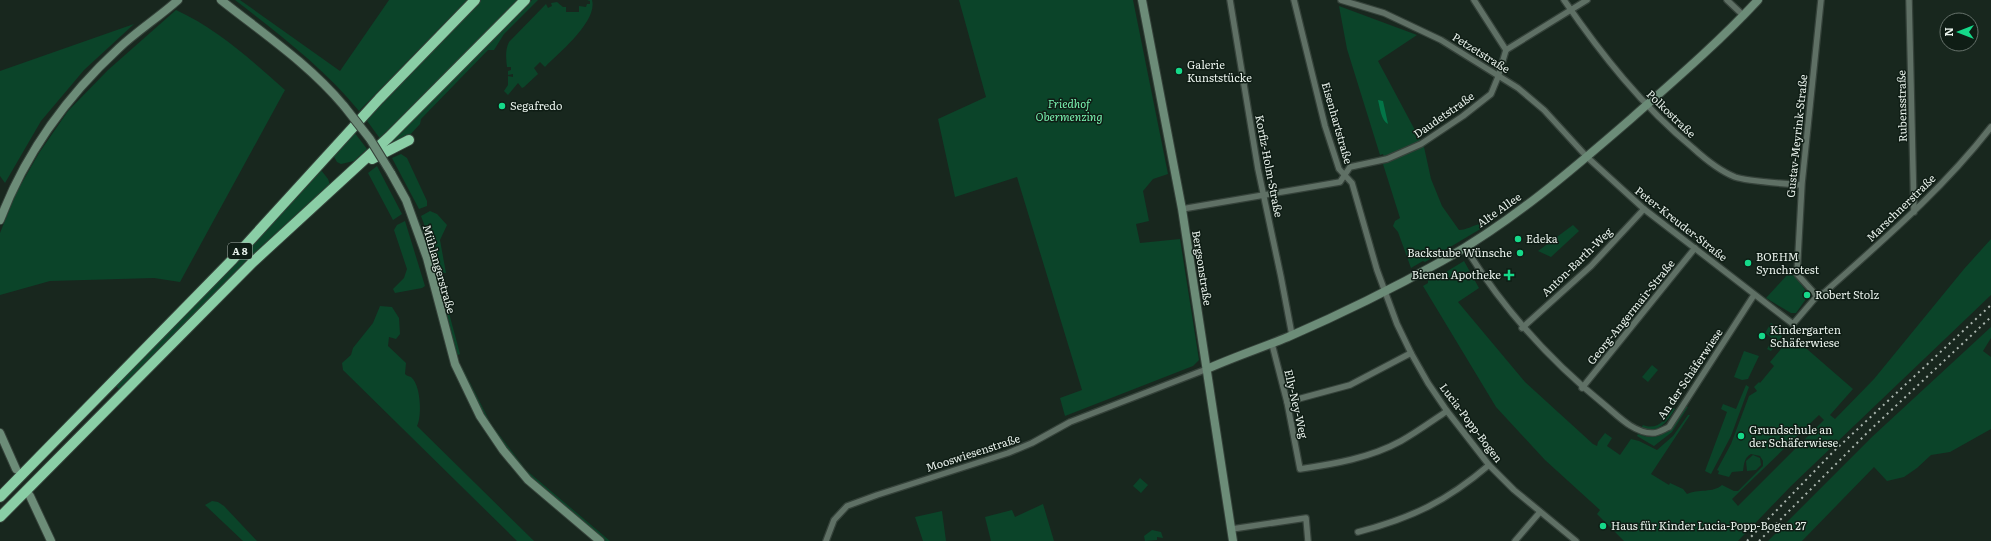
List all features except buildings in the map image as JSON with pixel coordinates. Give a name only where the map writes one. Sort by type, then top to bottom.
[{"type":"highway","name":"A 8","points":[[0,497],[233,259],[379,99],[475,0]]},
{"type":"highway","name":"A 8","points":[[0,517],[253,262],[389,137],[525,0]]},
{"type":"highway","points":[[358,166],[409,140]]},
{"type":"street","points":[[0,220],[11,191],[19,177],[51,124],[73,96],[120,47],[178,0]]},
{"type":"street","name":"Mühlangerstraße","points":[[221,0],[304,63],[328,86],[370,139],[392,173],[406,200],[427,258],[454,364],[480,416],[503,450],[528,480],[600,541]]},
{"type":"street","name":"Bergsonstraße","points":[[1142,0],[1182,210],[1233,541]]},
{"type":"street","name":"Korfiz-Holm-Straße","points":[[1230,0],[1250,128],[1292,335]]},
{"type":"street","name":"Eisenhartstraße","points":[[1294,0],[1326,126],[1339,169],[1352,183],[1385,291]]},
{"type":"street","name":"Petzetstraße","points":[[1341,0],[1384,13],[1441,40],[1498,77],[1518,88],[1544,110],[1587,157]]},
{"type":"street","points":[[1474,0],[1506,50],[1570,9],[1587,0]]},
{"type":"street","name":"Polkostraße","points":[[1564,0],[1606,59],[1671,130],[1697,152],[1736,178],[1802,185]]},
{"type":"street","points":[[1727,0],[1744,16]]},
{"type":"street","name":"Alte Allee","points":[[1207,369],[1292,335],[1385,291],[1465,247],[1548,189],[1587,157],[1647,105],[1744,16],[1758,0]]},
{"type":"street","name":"Gustav-Meyrink-Straße","points":[[1817,296],[1796,274],[1802,185],[1821,0]]},
{"type":"street","name":"Rubensstraße","points":[[1909,0],[1914,212]]},
{"type":"street","name":"Daudetstraße","points":[[1182,210],[1264,194],[1340,182],[1350,167],[1387,158],[1421,144],[1463,116],[1491,94],[1506,50]]},
{"type":"street","name":"Marschnerstraße","points":[[1765,302],[1793,324],[1817,296],[1825,292],[1914,212],[1953,171],[1991,127]]},
{"type":"street","name":"Peter-Kreuder-Straße","points":[[1587,157],[1644,209],[1765,302]]},
{"type":"street","name":"Anton-Barth-Weg","points":[[1522,328],[1590,266],[1644,209]]},
{"type":"street","name":"An der Schäferwiese","points":[[1465,247],[1499,298],[1522,328],[1549,356],[1582,388],[1638,430],[1653,434],[1668,427],[1754,295]]},
{"type":"street","name":"Georg-Angermair-Straße","points":[[1582,388],[1695,248]]},
{"type":"street","name":"Lucia-Popp-Bogen","points":[[1385,291],[1411,353],[1428,383],[1447,411],[1489,465],[1540,512],[1576,541]]},
{"type":"street","name":"Elly-Ney-Weg","points":[[1272,344],[1287,402],[1300,469],[1353,460],[1384,448],[1401,441],[1447,411]]},
{"type":"street","points":[[1287,402],[1350,384],[1411,353]]},
{"type":"street","name":"Mooswiesenstraße","points":[[826,541],[834,520],[847,506],[1008,453],[1032,443],[1070,422],[1207,369]]},
{"type":"street","points":[[0,433],[16,469]]},
{"type":"street","points":[[1358,532],[1388,525],[1444,500],[1466,485],[1489,465]]},
{"type":"street","points":[[30,496],[51,541]]},
{"type":"street","points":[[1515,541],[1540,512]]},
{"type":"street","points":[[1232,529],[1306,518],[1308,541]]},
{"type":"green space","points":[[235,0],[240,0],[340,71],[389,0],[467,0],[359,111],[316,66]]},
{"type":"green space","points":[[481,0],[520,0],[445,73],[381,140],[365,118],[385,97],[388,98],[397,89],[396,86]]},
{"type":"green space","points":[[532,0],[538,0],[504,34],[494,50],[488,50],[421,119],[420,124],[408,137],[392,145],[390,143]]},
{"type":"green space","points":[[587,0],[592,0],[592,8],[589,17],[576,36],[545,67],[540,62],[534,68],[538,74],[524,87],[522,88],[518,83],[508,95],[504,91],[508,85],[508,76],[513,77],[513,74],[508,75],[508,71],[511,70],[511,67],[507,67],[506,51],[509,42],[546,4],[548,8],[552,6],[551,3],[557,2],[563,7],[566,7],[566,12],[579,12],[579,6],[586,7],[587,4],[590,4],[590,1]]},
{"type":"green space","name":"Friedhof Obermenzing","points":[[959,0],[1133,0],[1168,174],[1153,179],[1143,191],[1149,221],[1136,224],[1140,243],[1180,239],[1199,360],[1193,366],[1065,416],[1060,398],[1082,390],[1017,177],[955,197],[938,119],[986,97]]},
{"type":"green space","points":[[1339,6],[1417,35],[1378,61],[1424,147],[1431,179],[1442,206],[1459,230],[1481,224],[1482,228],[1425,262],[1423,261],[1411,268],[1398,232],[1393,226],[1395,221],[1400,218],[1383,164],[1386,163],[1383,154],[1380,155],[1347,49]]},
{"type":"green space","points":[[176,10],[206,26],[234,46],[285,90],[180,282],[154,278],[50,281],[0,295],[0,233],[16,193],[39,153],[68,111],[108,70]]},
{"type":"green space","points":[[134,24],[84,70],[41,121],[5,183],[0,176],[0,71]]},
{"type":"green space","points":[[354,132],[367,149],[354,161],[341,164],[337,162],[333,155]]},
{"type":"green space","points":[[401,154],[407,158],[427,201],[427,206],[419,209],[392,158]]},
{"type":"green space","points":[[377,166],[402,214],[393,220],[368,173]]},
{"type":"green space","points":[[321,170],[328,179],[330,185],[120,390],[115,385]]},
{"type":"green space","points":[[430,211],[437,214],[447,225],[440,240],[446,273],[441,270],[421,216]]},
{"type":"green space","points":[[418,218],[435,261],[460,354],[458,355],[455,351],[437,280]]},
{"type":"green space","points":[[405,221],[425,286],[422,288],[395,293],[393,289],[404,278],[407,269],[394,230],[397,225]]},
{"type":"green space","points":[[1573,225],[1579,231],[1551,257],[1538,251]]},
{"type":"green space","points":[[1991,239],[1991,295],[1791,486],[1738,541],[1624,541],[1597,514],[1600,510],[1545,460],[1496,407],[1423,286],[1428,283],[1428,280],[1436,278],[1464,261],[1479,288],[1458,302],[1525,382],[1597,446],[1598,442],[1605,433],[1612,438],[1607,446],[1620,455],[1631,439],[1639,441],[1657,450],[1673,436],[1688,415],[1690,415],[1651,474],[1669,485],[1670,483],[1683,489],[1687,494],[1715,489],[1722,485],[1734,491],[1738,491],[1763,466],[1763,461],[1760,456],[1751,454],[1746,459],[1743,471],[1732,472],[1729,477],[1718,474],[1719,471],[1717,470],[1731,444],[1749,396],[1757,391],[1754,387],[1759,382],[1760,383],[1774,366],[1770,362],[1792,336],[1853,389],[1830,415],[1835,419],[1874,379],[1964,269]],"holes":[[[1819,415],[1824,420],[1738,506],[1732,499]]]},
{"type":"green space","points":[[1789,273],[1793,273],[1808,296],[1796,313],[1791,313],[1766,298]]},
{"type":"green space","points":[[380,306],[392,307],[399,318],[400,334],[396,339],[389,337],[388,346],[406,363],[405,374],[411,377],[417,387],[420,401],[420,415],[417,426],[534,541],[517,541],[343,370],[342,363],[351,355],[353,348],[373,323]]},
{"type":"green space","points":[[1771,323],[1785,332],[1771,351],[1767,349],[1773,339],[1765,333]]},
{"type":"green space","points":[[1991,327],[1991,338],[1983,351],[1991,357],[1991,429],[1950,452],[1931,455],[1917,468],[1904,477],[1887,481],[1874,467],[1802,541],[1768,541],[1873,436]]},
{"type":"green space","points":[[1744,351],[1759,356],[1748,379],[1742,380],[1734,377]]},
{"type":"green space","points":[[1652,365],[1658,370],[1648,382],[1642,377]]},
{"type":"green space","points":[[462,367],[491,424],[526,470],[610,541],[604,541],[524,470],[502,443],[493,429],[461,369]]},
{"type":"green space","points":[[1746,385],[1749,387],[1731,436],[1711,474],[1705,471],[1727,412],[1721,409],[1723,404],[1736,409]]},
{"type":"green space","points":[[1686,406],[1688,407],[1672,432],[1654,446],[1637,436],[1638,434],[1647,437],[1661,435],[1672,426]]},
{"type":"green space","points":[[1673,408],[1675,409],[1661,426],[1653,430],[1641,428],[1643,425],[1653,426],[1661,423]]},
{"type":"green space","points":[[1753,455],[1760,458],[1761,465],[1756,470],[1747,471],[1746,461]]},
{"type":"green space","points":[[1140,478],[1148,485],[1141,493],[1133,486]]},
{"type":"green space","points":[[212,501],[218,502],[224,506],[257,541],[243,541],[205,505]]},
{"type":"green space","points":[[1043,504],[1054,541],[991,541],[985,517],[1012,510],[1015,517]]},
{"type":"green space","points":[[942,511],[946,541],[923,541],[915,517]]},
{"type":"green space","points":[[1152,530],[1161,532],[1163,538],[1157,537],[1157,540],[1145,541],[1144,536]]},
{"type":"shaded area","points":[[1378,100],[1383,101],[1388,124],[1382,117]]},
{"type":"railway","points":[[1747,541],[1833,452],[1991,305]]},
{"type":"railway","points":[[1759,541],[1869,431],[1991,317]]},
{"type":"place","name":"Galerie Kunststücke","points":[[1179,71]]},
{"type":"place","name":"Segafredo","points":[[502,106]]},
{"type":"place","name":"Edeka","points":[[1518,239]]},
{"type":"place","name":"Backstube Wünsche","points":[[1520,253]]},
{"type":"place","name":"BOEHM Synchrotest","points":[[1748,263]]},
{"type":"place","name":"Bienen Apotheke","points":[[1509,275]]},
{"type":"place","name":"Robert Stolz","points":[[1807,295]]},
{"type":"place","name":"Kindergarten Schäferwiese","points":[[1762,336]]},
{"type":"place","name":"Grundschule an der Schäferwiese","points":[[1741,436]]},
{"type":"place","name":"Haus für Kinder Lucia-Popp-Bogen 27","points":[[1603,526]]}]
